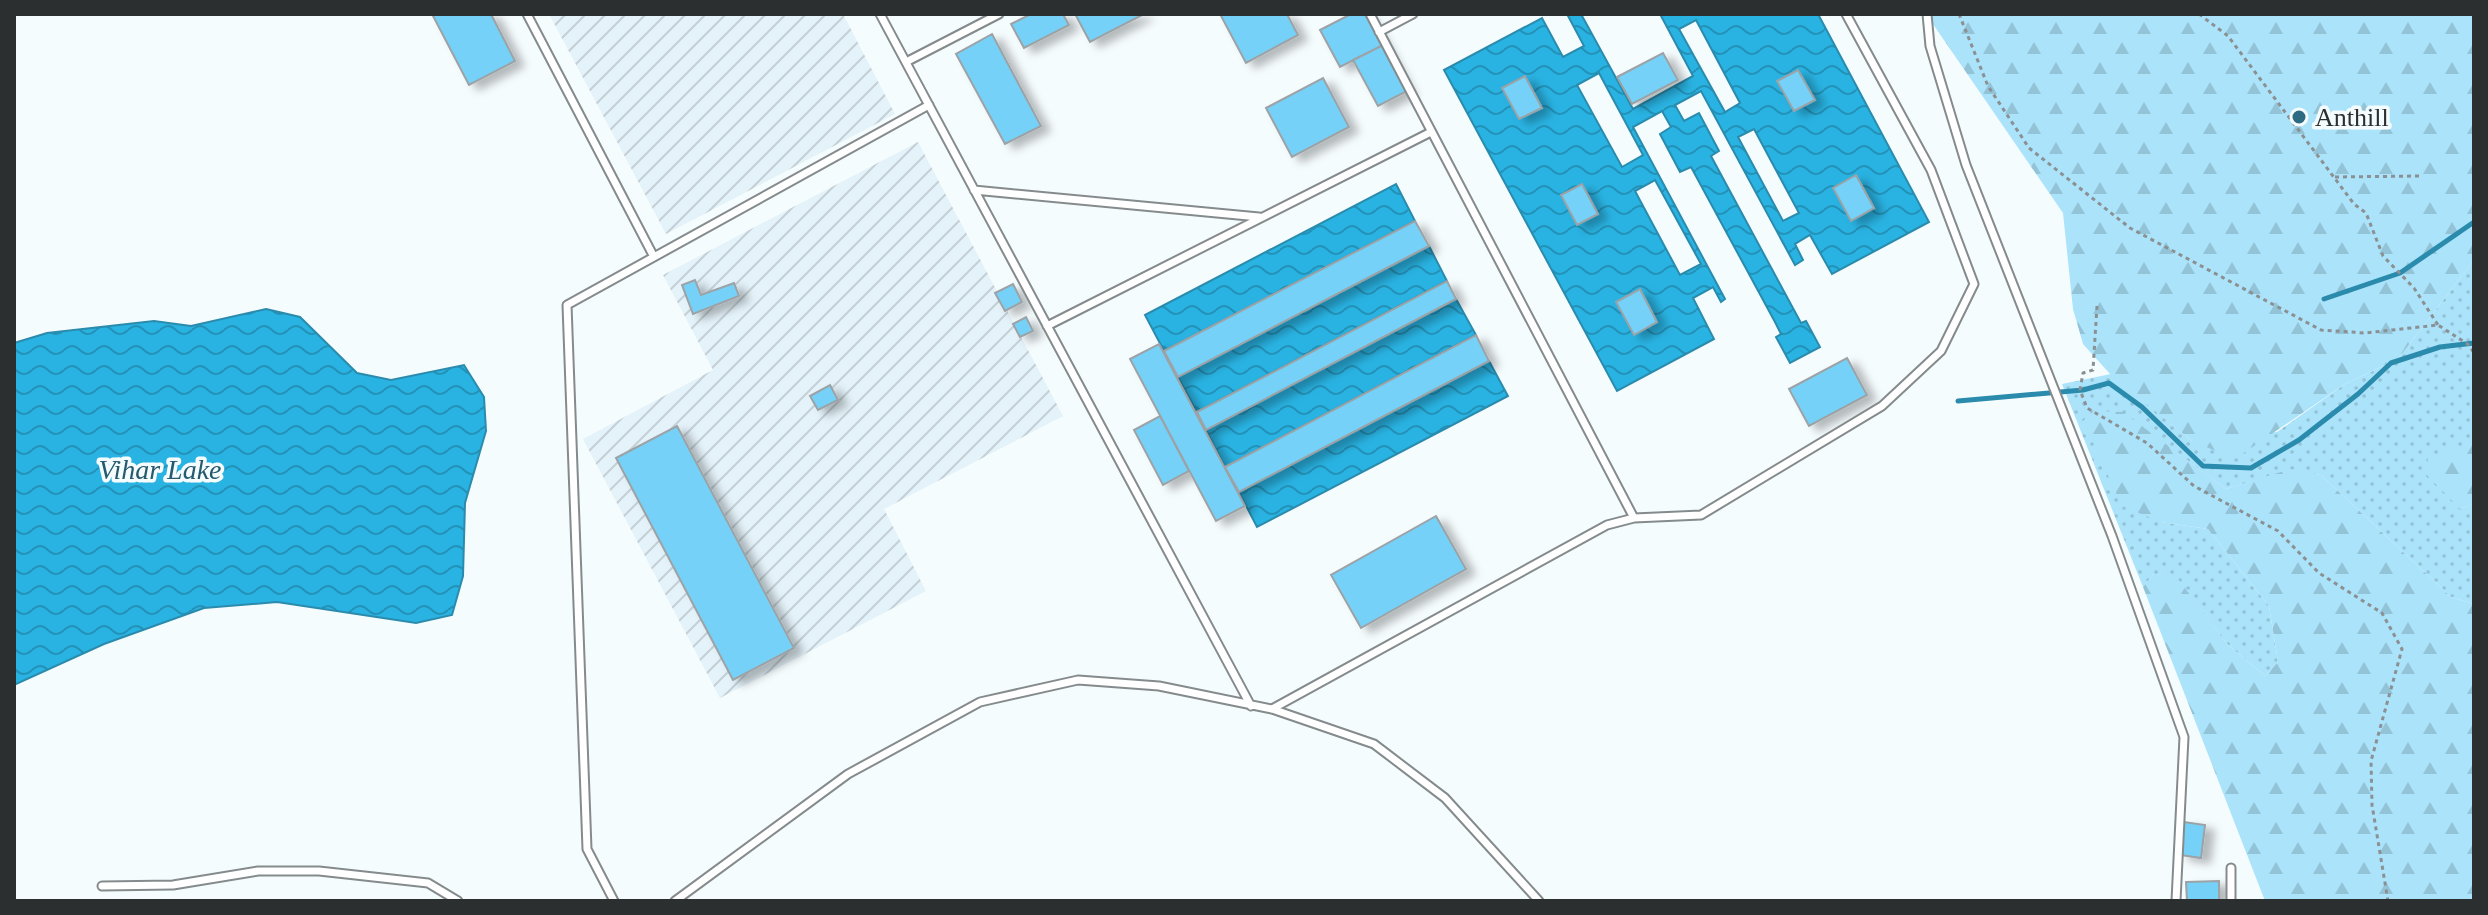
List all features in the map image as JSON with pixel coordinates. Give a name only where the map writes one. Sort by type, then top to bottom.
[{"type":"lane","points":[[527,14],[654,257]]},
{"type":"lane","points":[[880,14],[1251,706]]},
{"type":"lane","points":[[906,62],[999,14]]},
{"type":"lane","points":[[1370,14],[1634,518]]},
{"type":"lane","points":[[1379,32],[1413,14]]},
{"type":"lane","points":[[1272,709],[1607,525],[1634,518],[1701,515],[1882,406],[1941,351],[1974,284],[1931,170],[1846,14]]},
{"type":"lane","points":[[1927,14],[1930,46],[1966,165],[2117,550],[2184,737],[2176,901]]},
{"type":"lane","points":[[614,901],[587,849],[567,305],[929,105]]},
{"type":"lane","points":[[1047,326],[1431,132]]},
{"type":"lane","points":[[974,190],[1262,218]]},
{"type":"lane","points":[[675,901],[848,774],[980,702],[1078,680],[1159,686],[1272,709],[1374,744],[1445,798],[1539,901]]},
{"type":"lane","points":[[2231,868],[2231,901]]},
{"type":"lane","points":[[102,886],[173,885],[258,871],[319,871],[428,883],[458,901]]},
{"type":"path","points":[[1959,14],[1988,86],[2029,148],[2130,228],[2321,330],[2365,333],[2438,325]]},
{"type":"path","points":[[2199,14],[2228,36],[2354,204],[2366,213],[2383,256],[2414,288],[2438,325],[2469,345],[2474,353]]},
{"type":"path","points":[[2335,177],[2420,176]]},
{"type":"path","points":[[2097,306],[2093,370],[2083,373],[2080,390],[2087,408],[2147,443],[2194,486],[2278,531],[2319,573],[2382,613],[2402,649],[2371,761],[2372,805],[2388,901]]},
{"type":"shaded area","points":[[549,14],[843,14],[895,114],[666,234]]},
{"type":"shaded area","points":[[918,142],[1063,416],[884,509],[926,591],[720,698],[583,439],[713,370],[663,275]]},
{"type":"green space","points":[[1926,14],[2474,14],[2474,260],[2398,359],[2345,384],[2235,459],[2192,441],[2111,375],[2083,344],[2073,309],[2063,213]]},
{"type":"green space","points":[[2474,260],[2474,445],[2468,445],[2460,509],[2474,504],[2474,604],[2451,597],[2321,475],[2290,470],[2226,489],[2123,413],[2161,522],[2208,529],[2269,606],[2278,662],[2265,676],[2227,644],[2175,576],[2154,574],[2143,587],[2062,384],[2111,374],[2192,441],[2277,432],[2345,384],[2398,359]]},
{"type":"green space","points":[[2094,411],[2123,412],[2226,489],[2290,469],[2321,475],[2451,597],[2474,604],[2474,901],[2265,901],[2143,587],[2154,574],[2175,575],[2227,644],[2265,676],[2278,662],[2269,606],[2208,529],[2161,522],[2122,506],[2083,421]]},
{"type":"green space","points":[[2474,445],[2474,504],[2460,509],[2427,475],[2428,456]]},
{"type":"water","points":[[1567,14],[1581,14],[1633,109],[1693,76],[1660,14],[1818,14],[1929,222],[1832,274],[1810,235],[1795,244],[1803,260],[1795,265],[1701,91],[1675,105],[1684,121],[1699,113],[1719,151],[1711,156],[1801,323],[1806,321],[1820,347],[1790,363],[1776,337],[1781,334],[1775,322],[1691,167],[1680,172],[1660,134],[1671,127],[1662,111],[1633,127],[1725,299],[1721,302],[1713,287],[1693,298],[1714,339],[1617,391],[1444,70],[1542,18],[1563,57],[1584,46]],"holes":[[[1696,20],[1740,103],[1725,112],[1679,29]],[[1599,73],[1643,155],[1622,167],[1577,85]],[[1754,129],[1799,213],[1783,221],[1738,137]],[[1655,180],[1701,264],[1680,275],[1635,191]]]},
{"type":"water","points":[[1396,184],[1415,221],[1164,351],[1145,315]]},
{"type":"water","points":[[1429,246],[1447,281],[1197,412],[1178,377]]},
{"type":"water","points":[[1456,299],[1476,335],[1225,467],[1206,430]]},
{"type":"water","name":"Vihar Lake","points":[[266,309],[300,317],[357,373],[391,380],[464,365],[484,397],[486,431],[465,503],[463,576],[452,615],[416,623],[277,602],[204,608],[104,644],[14,685],[14,343],[47,333],[154,321],[191,326]]},
{"type":"water","points":[[1489,361],[1508,396],[1257,527],[1239,492]]},
{"type":"building","points":[[432,14],[491,14],[515,61],[469,85]]},
{"type":"building","points":[[1031,14],[1063,14],[1069,25],[1024,48],[1011,24]]},
{"type":"building","points":[[1075,14],[1144,14],[1090,42]]},
{"type":"building","points":[[1220,14],[1287,14],[1298,35],[1246,63]]},
{"type":"building","points":[[1351,14],[1366,14],[1383,45],[1340,67],[1320,30]]},
{"type":"building","points":[[992,34],[1041,126],[1005,144],[956,54]]},
{"type":"building","points":[[1383,45],[1407,91],[1378,106],[1353,60]]},
{"type":"building","points":[[1663,53],[1678,80],[1632,104],[1617,77]]},
{"type":"building","points":[[1798,70],[1815,100],[1794,111],[1777,81]]},
{"type":"building","points":[[1525,76],[1542,108],[1519,119],[1502,88]]},
{"type":"building","points":[[1323,78],[1349,127],[1292,157],[1266,108]]},
{"type":"building","points":[[1856,175],[1874,208],[1851,221],[1833,188]]},
{"type":"building","points":[[1582,184],[1598,214],[1577,225],[1561,195]]},
{"type":"building","points":[[1415,221],[1429,246],[1178,377],[1164,351]]},
{"type":"building","points":[[695,280],[701,295],[734,283],[739,296],[693,314],[682,285]]},
{"type":"building","points":[[1447,281],[1456,299],[1206,430],[1197,412]]},
{"type":"building","points":[[1013,284],[1022,302],[1005,311],[995,293]]},
{"type":"building","points":[[1640,289],[1657,322],[1634,335],[1616,302]]},
{"type":"building","points":[[1026,317],[1033,331],[1020,337],[1013,324]]},
{"type":"building","points":[[1476,335],[1489,361],[1239,492],[1225,467]]},
{"type":"building","points":[[1159,344],[1245,506],[1216,521],[1130,359]]},
{"type":"building","points":[[1847,358],[1867,395],[1809,426],[1789,389]]},
{"type":"building","points":[[830,385],[838,400],[818,410],[810,396]]},
{"type":"building","points":[[1160,416],[1189,471],[1163,485],[1134,430]]},
{"type":"building","points":[[677,426],[794,648],[733,680],[616,458]]},
{"type":"building","points":[[1436,516],[1466,569],[1361,628],[1331,575]]},
{"type":"building","points":[[2184,822],[2205,825],[2201,858],[2180,855]]},
{"type":"building","points":[[2219,881],[2219,901],[2187,901],[2186,882]]},
{"type":"waterway","points":[[2324,299],[2400,273],[2474,222]]},
{"type":"waterway","points":[[1958,401],[2083,390],[2109,383],[2142,407],[2203,466],[2251,468],[2299,440],[2358,394],[2391,363],[2440,347],[2474,343]]},
{"type":"place","name":"Anthill","points":[[2299,117]]}]
